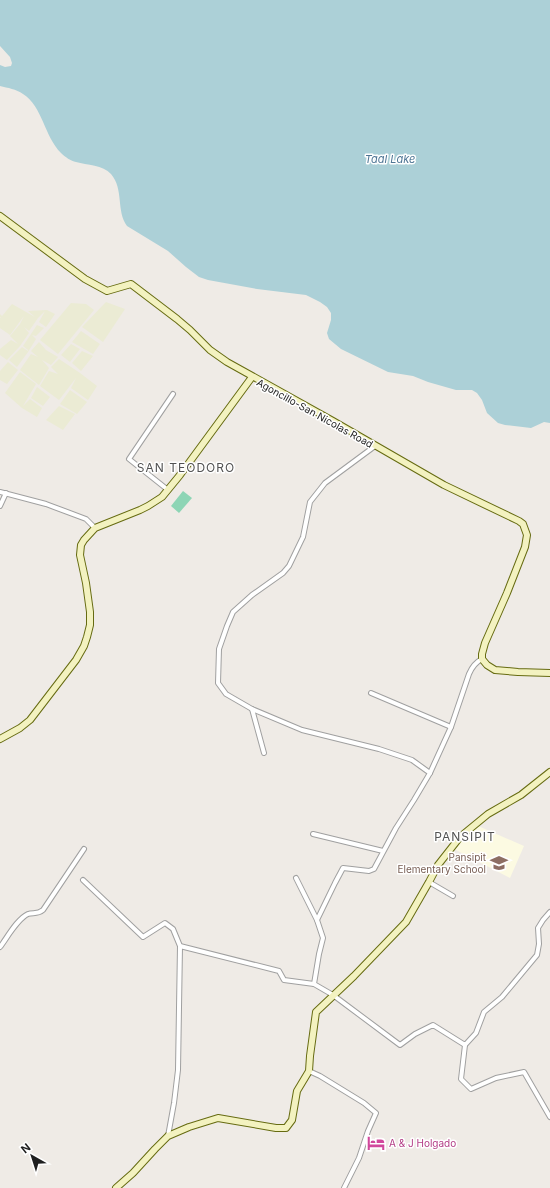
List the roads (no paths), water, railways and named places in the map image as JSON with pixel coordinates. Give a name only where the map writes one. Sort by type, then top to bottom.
[{"type":"main road","points":[[0,216],[85,279],[107,291],[131,284],[186,326],[216,354],[252,377]]},
{"type":"main road","name":"Agoncillo-San Nicolas Road","points":[[0,739],[20,728],[30,720],[76,660],[84,646],[90,625],[90,612],[80,555],[80,549],[84,540],[95,528],[148,506],[162,497],[252,377],[333,421],[444,485],[514,518],[523,524],[527,535],[525,547],[485,643],[482,659]]},
{"type":"main road","points":[[482,659],[487,665],[495,670],[550,673]]},
{"type":"main road","points":[[116,1188],[133,1173],[154,1149],[168,1136],[189,1127],[218,1118],[276,1128],[286,1128],[292,1120],[297,1091],[309,1071],[316,1012],[354,976],[406,922],[438,865],[460,837],[488,814],[521,795],[550,772]]},
{"type":"street","points":[[168,490],[129,459],[173,394]]},
{"type":"street","points":[[375,446],[325,483],[310,502],[303,537],[289,566],[283,573],[252,595],[233,612],[220,649],[218,683],[226,694],[252,709],[302,730],[379,749],[412,760],[430,773]]},
{"type":"street","points":[[0,492],[46,504],[86,519],[95,528]]},
{"type":"street","points":[[0,506],[6,493]]},
{"type":"street","points":[[317,920],[343,868],[369,871],[374,869],[396,828],[430,773],[451,727],[469,674],[477,661],[482,659]]},
{"type":"street","points":[[371,693],[451,727]]},
{"type":"street","points":[[252,709],[264,753]]},
{"type":"street","points":[[313,834],[383,851]]},
{"type":"street","points":[[0,947],[16,924],[25,916],[29,913],[39,914],[43,910],[84,849]]},
{"type":"street","points":[[296,878],[317,920],[323,938],[314,984]]},
{"type":"street","points":[[83,880],[142,937],[165,922],[173,929],[180,946],[178,1070],[168,1136]]},
{"type":"street","points":[[429,882],[453,896]]},
{"type":"street","points":[[550,912],[538,928],[539,944],[537,955],[502,997],[484,1012],[476,1033],[465,1045],[461,1079],[471,1089],[496,1078],[524,1072],[550,1117]]},
{"type":"street","points":[[180,946],[279,971],[284,980],[314,984],[333,995],[400,1045],[415,1034],[433,1024],[465,1045]]},
{"type":"street","points":[[309,1071],[320,1076],[364,1103],[376,1113],[368,1131],[360,1158],[344,1188]]},
{"type":"water","name":"Taal Lake","points":[[0,0],[550,0],[550,423],[544,422],[531,428],[498,423],[487,413],[482,400],[477,393],[472,390],[456,390],[413,376],[388,372],[341,349],[329,339],[327,333],[331,320],[331,313],[327,307],[320,302],[306,295],[257,289],[199,277],[168,251],[127,226],[122,214],[117,186],[111,174],[99,167],[70,160],[64,156],[55,146],[35,106],[30,100],[18,91],[0,86],[0,65],[5,67],[11,66],[12,63],[10,57],[0,46]]},
{"type":"place","name":"Pansipit Elementary School","points":[[499,863]]},
{"type":"place","name":"A & J Holgado","points":[[376,1143]]},
{"type":"district","name":"SAN TEODORO","points":[[186,468]]},
{"type":"district","name":"PANSIPIT","points":[[465,837]]}]
